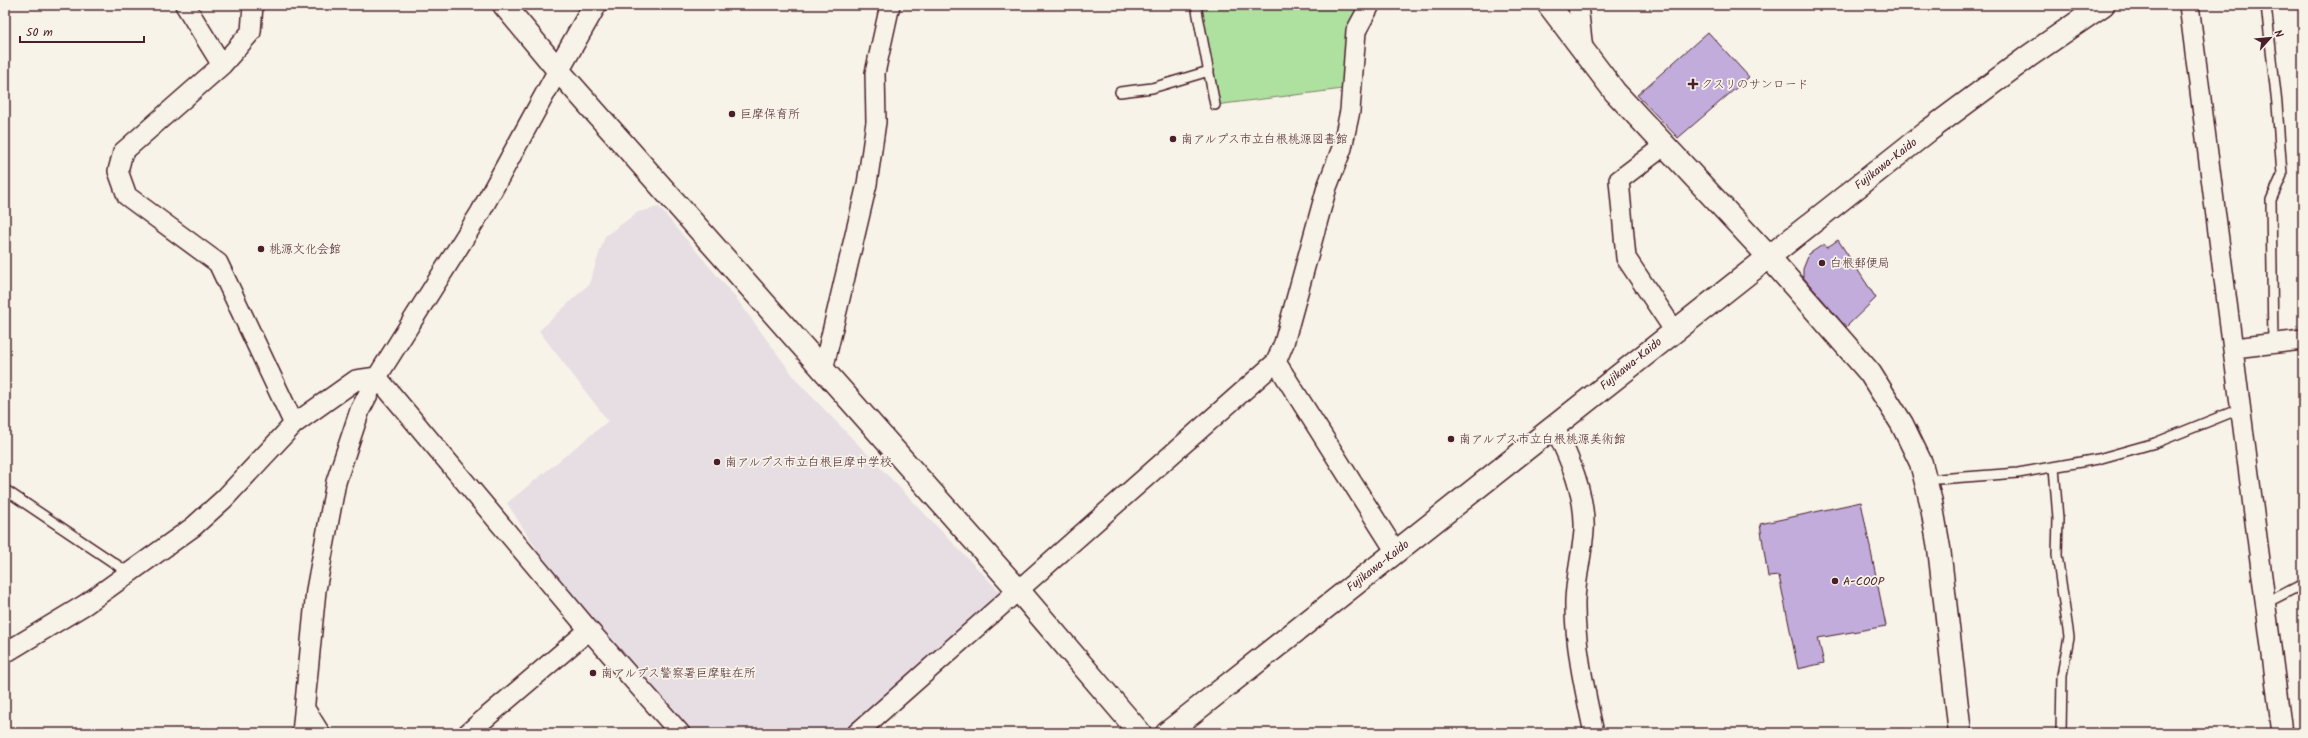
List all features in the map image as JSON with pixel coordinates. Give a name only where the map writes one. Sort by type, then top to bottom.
[{"type":"street","points":[[185,5],[222,65]]},
{"type":"street","points":[[253,5],[251,32],[222,65],[123,152],[118,170],[127,196],[218,264],[294,424]]},
{"type":"street","points":[[504,5],[558,70],[1019,591],[1140,733]]},
{"type":"street","points":[[302,733],[316,590],[336,482],[360,410],[377,377],[480,213],[595,5]]},
{"type":"street","points":[[823,370],[867,184],[876,122],[875,73],[890,5]]},
{"type":"street","points":[[857,733],[1276,362],[1284,343],[1327,187],[1342,148],[1350,111],[1356,31],[1370,5]]},
{"type":"street","points":[[1549,5],[1615,92],[1768,256],[1870,373],[1902,424],[1921,463],[1932,502],[1939,548],[1960,733]]},
{"type":"street","points":[[1578,5],[1584,50]]},
{"type":"street","name":"Fujikawa-Kaido","points":[[1167,733],[1674,330],[1928,131],[2029,56],[2103,5]]},
{"type":"street","points":[[2189,5],[2242,408],[2282,733]]},
{"type":"street","points":[[1665,146],[1619,180],[1626,258],[1674,330]]},
{"type":"street","points":[[2234,348],[2303,340]]},
{"type":"street","points":[[1276,362],[1396,552]]},
{"type":"street","points":[[5,653],[86,604],[193,527],[219,504],[294,424],[356,380],[377,377]]},
{"type":"street","points":[[377,377],[589,630],[680,733]]},
{"type":"street","points":[[1554,426],[1569,457],[1581,501],[1584,529],[1575,600],[1584,689],[1594,733]]},
{"type":"street","points":[[468,733],[589,630]]},
{"type":"street","points":[[305,709],[320,733]]},
{"type":"lane","points":[[1196,5],[1215,105]]},
{"type":"lane","points":[[2266,5],[2277,104],[2282,175],[2271,200],[2273,344]]},
{"type":"lane","points":[[1120,92],[1152,88],[1209,71]]},
{"type":"lane","points":[[1925,480],[2018,474],[2098,459],[2155,443],[2242,408]]},
{"type":"lane","points":[[2054,467],[2058,519],[2057,555],[2069,637],[2062,675],[2062,733]]},
{"type":"lane","points":[[5,493],[7,492],[129,573]]},
{"type":"lane","points":[[2266,603],[2303,584]]},
{"type":"shaded area","name":"南アルプス市立白根巨摩中学校","points":[[659,207],[736,298],[798,382],[1003,595],[844,733],[693,733],[555,578],[507,503],[608,421],[539,331],[589,284],[605,236],[638,212]]},
{"type":"green space","points":[[1196,5],[1370,5],[1351,88],[1215,105]]},
{"type":"building","points":[[1708,32],[1749,77],[1678,138],[1637,95]]},
{"type":"building","points":[[1838,240],[1876,298],[1846,327],[1803,277],[1803,269],[1809,254],[1824,244],[1826,248]]},
{"type":"building","points":[[1861,502],[1886,626],[1818,638],[1824,663],[1798,669],[1779,576],[1768,577],[1760,524]]},
{"type":"place","name":"クスリのサンロード","points":[[1693,84]]},
{"type":"place","name":"巨摩保育所","points":[[732,114]]},
{"type":"place","name":"南アルプス市立白根桃源図書館","points":[[1173,139]]},
{"type":"place","name":"桃源文化会館","points":[[261,249]]},
{"type":"place","name":"白根郵便局","points":[[1822,263]]},
{"type":"place","name":"南アルプス市立白根桃源美術館","points":[[1451,439]]},
{"type":"place","name":"南アルプス市立白根巨摩中学校","points":[[717,462]]},
{"type":"place","name":"A-COOP","points":[[1835,581]]},
{"type":"place","name":"南アルプス警察署巨摩駐在所","points":[[593,673]]}]
